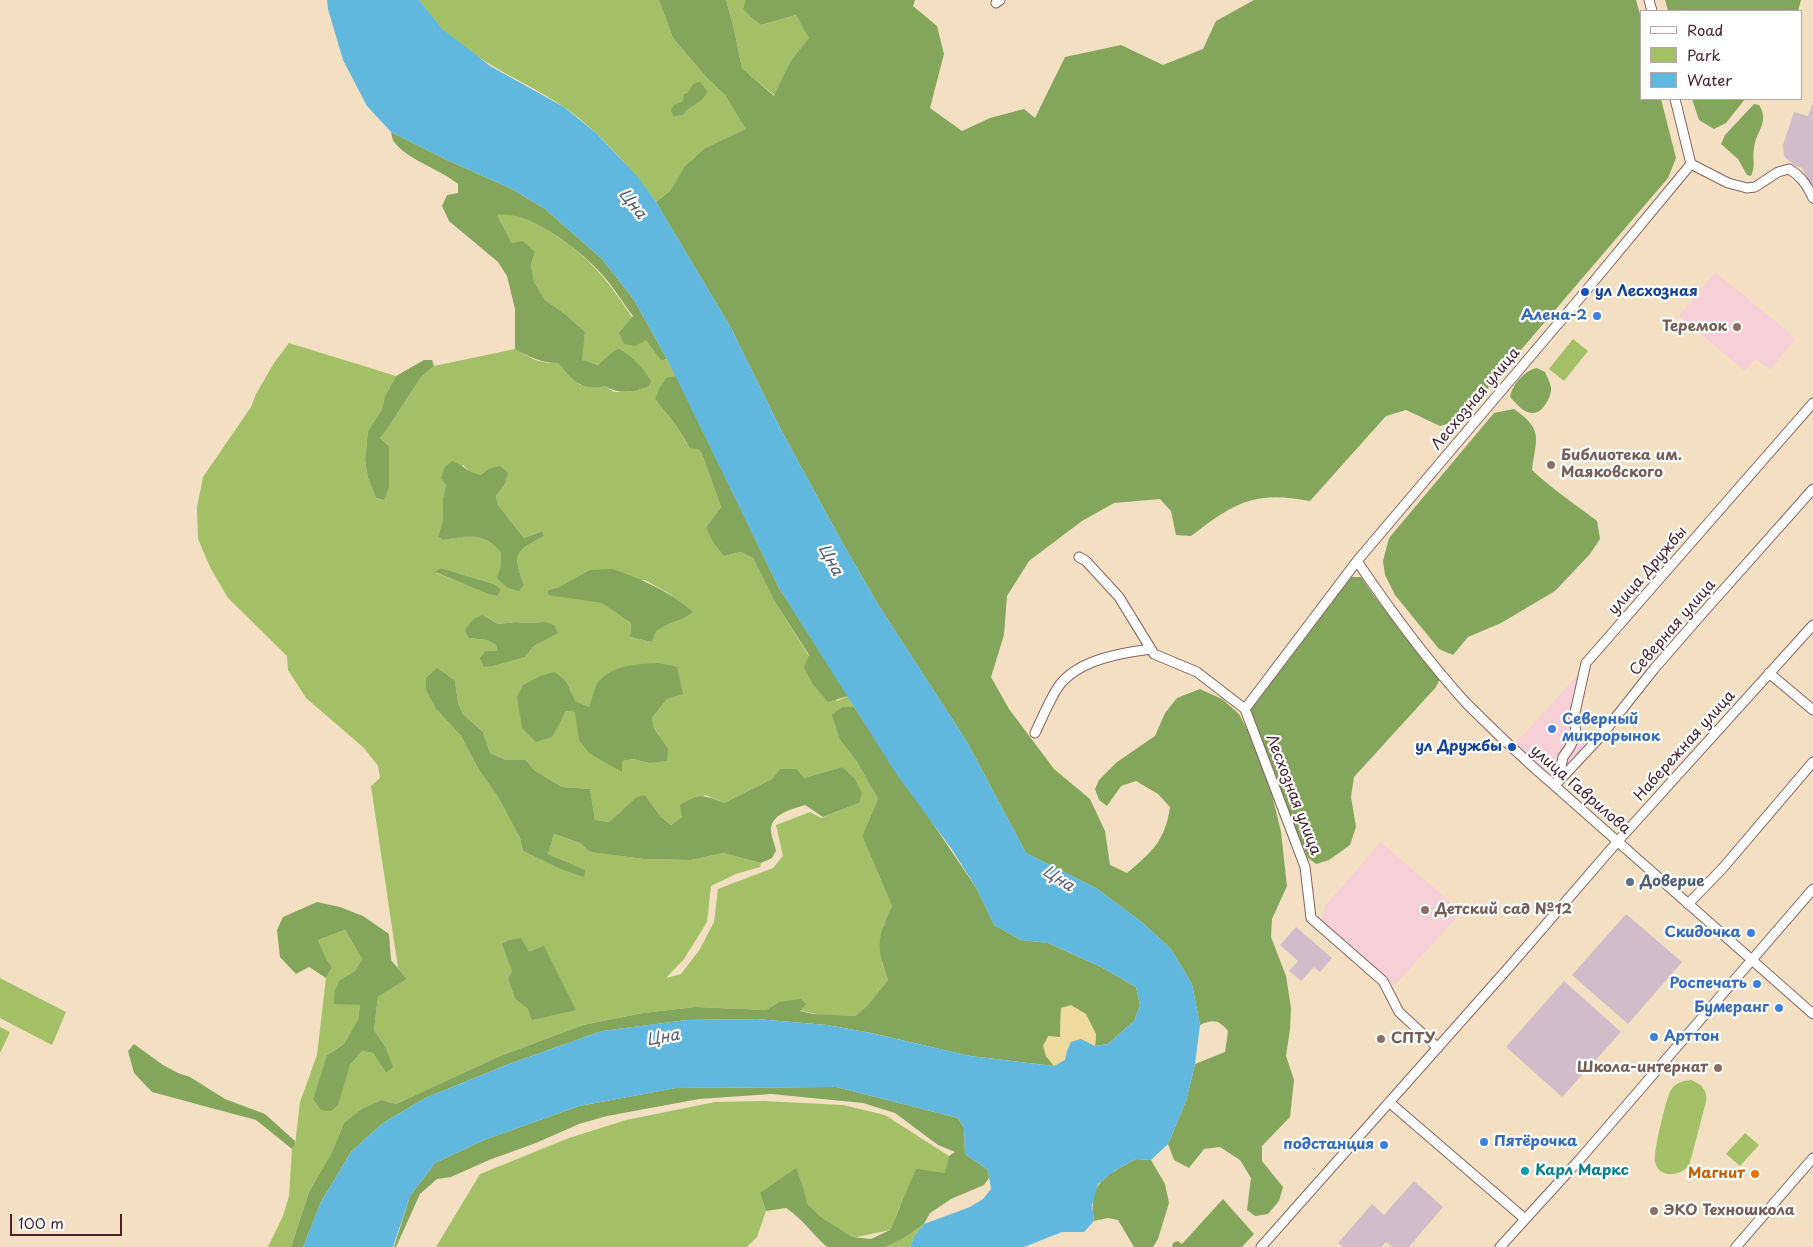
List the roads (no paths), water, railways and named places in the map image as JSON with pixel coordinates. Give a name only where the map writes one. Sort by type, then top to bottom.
[{"type":"street","points":[[1675,100],[1691,164],[1728,182],[1747,188],[1755,186],[1778,172],[1789,169],[1798,174],[1813,198]]},
{"type":"street","name":"Лесхозная улица","points":[[1438,1048],[1399,1012],[1382,981],[1311,918],[1305,867],[1245,709],[1357,561],[1691,164]]},
{"type":"street","name":"улица Дружбы","points":[[1557,784],[1563,757],[1576,733],[1574,717],[1586,663],[1813,403]]},
{"type":"street","name":"Северная улица","points":[[1557,784],[1600,736],[1689,628],[1813,490]]},
{"type":"street","points":[[1079,556],[1086,561],[1118,596],[1154,654],[1197,672],[1245,709]]},
{"type":"street","name":"улица Гаврилова","points":[[1357,561],[1383,600],[1456,691],[1492,730],[1557,784],[1688,904],[1813,1014]]},
{"type":"street","name":"Набережная улица","points":[[1261,1247],[1438,1048],[1618,841],[1813,625]]},
{"type":"street","points":[[1035,733],[1061,683],[1076,671],[1099,660],[1121,653],[1151,649]]},
{"type":"street","points":[[1769,673],[1813,710]]},
{"type":"street","points":[[1688,904],[1722,869],[1813,762]]},
{"type":"street","points":[[1500,1247],[1753,960],[1813,889]]},
{"type":"street","points":[[1389,1102],[1525,1218]]},
{"type":"street","points":[[1736,1247],[1813,1158]]},
{"type":"water","name":"Цна","points":[[327,0],[419,0],[442,29],[490,66],[564,107],[596,133],[637,176],[656,202],[731,328],[781,430],[843,544],[879,606],[967,742],[1026,853],[1096,888],[1144,924],[1171,949],[1192,984],[1200,1025],[1195,1064],[1186,1101],[1168,1144],[1151,1160],[1136,1159],[1114,1171],[1098,1184],[1092,1205],[1094,1221],[1084,1232],[1062,1232],[1024,1247],[910,1247],[914,1237],[924,1224],[970,1207],[983,1199],[991,1189],[988,1170],[965,1154],[964,1128],[958,1118],[836,1087],[676,1088],[579,1106],[484,1140],[435,1163],[410,1196],[393,1247],[303,1247],[321,1202],[351,1152],[383,1123],[425,1098],[509,1064],[602,1031],[687,1020],[757,1019],[827,1025],[871,1033],[970,1056],[1054,1066],[1065,1060],[1071,1042],[1081,1039],[1095,1046],[1108,1044],[1134,1021],[1140,1005],[1136,987],[1101,967],[1048,943],[1021,940],[994,925],[977,889],[953,851],[897,775],[779,588],[667,359],[634,300],[602,259],[545,209],[512,189],[391,132],[367,106],[343,60]]},
{"type":"place","name":"ул Лесхозная","points":[[1585,292]]},
{"type":"place","name":"Алена-2","points":[[1597,316]]},
{"type":"place","name":"Теремок","points":[[1737,327]]},
{"type":"place","name":"Библиотека им. Маяковского","points":[[1551,465]]},
{"type":"place","name":"Северный микрорынок","points":[[1552,729]]},
{"type":"place","name":"ул Дружбы","points":[[1512,747]]},
{"type":"place","name":"Доверие","points":[[1630,882]]},
{"type":"place","name":"Детский сад №12","points":[[1425,910]]},
{"type":"place","name":"Скидочка","points":[[1751,933]]},
{"type":"place","name":"Роспечать","points":[[1757,984]]},
{"type":"place","name":"Бумеранг","points":[[1779,1008]]},
{"type":"place","name":"Арттон","points":[[1654,1037]]},
{"type":"place","name":"СПТУ","points":[[1381,1039]]},
{"type":"place","name":"Школа-интернат","points":[[1718,1068]]},
{"type":"place","name":"Пятёрочка","points":[[1484,1142]]},
{"type":"place","name":"подстанция","points":[[1384,1145]]},
{"type":"place","name":"Карл Маркс","points":[[1525,1171]]},
{"type":"place","name":"Магнит","points":[[1755,1174]]},
{"type":"place","name":"ЭКО Техношкола","points":[[1654,1211]]}]
